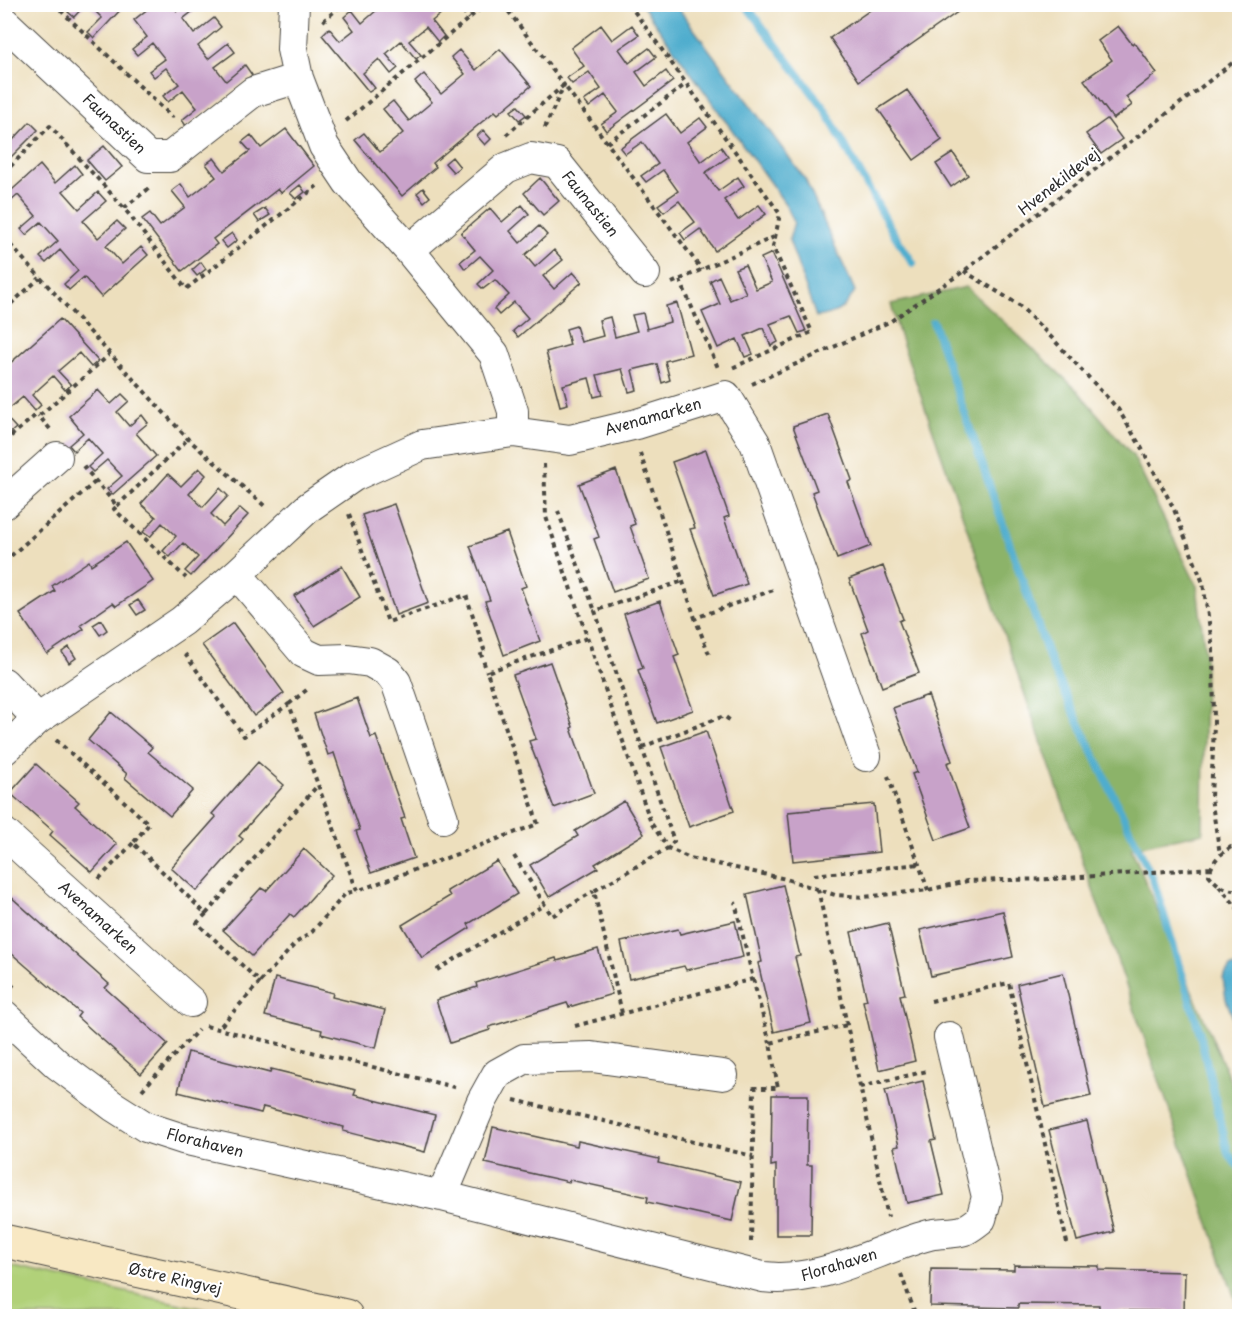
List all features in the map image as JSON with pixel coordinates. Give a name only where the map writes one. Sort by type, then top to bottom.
[{"type":"main road","name":"Østre Ringvej","points":[[4,1240],[346,1317]]},
{"type":"street","points":[[294,4],[292,49],[298,78],[324,146],[348,182],[409,250],[494,354],[513,411],[513,432]]},
{"type":"street","name":"Faunastien","points":[[4,22],[148,157],[170,157],[253,92],[298,78]]},
{"type":"street","name":"Faunastien","points":[[531,158],[557,163],[645,273]]},
{"type":"street","points":[[409,250],[506,168],[531,158]]},
{"type":"street","points":[[726,379],[755,443],[866,756]]},
{"type":"street","name":"Avenamarken","points":[[9,763],[46,728],[182,621],[309,507],[354,476],[422,445],[513,432],[570,440],[637,424],[726,379]]},
{"type":"street","points":[[4,504],[64,451]]},
{"type":"street","points":[[237,574],[304,652],[319,660],[348,659],[370,662],[388,672],[396,682],[443,818]]},
{"type":"street","points":[[4,683],[46,728]]},
{"type":"street","name":"Avenamarken","points":[[4,833],[79,900],[197,1017]]},
{"type":"street","name":"Florahaven","points":[[13,1004],[58,1065],[113,1106],[146,1127],[204,1144],[441,1196],[763,1276],[784,1279],[807,1277],[890,1235],[930,1235],[965,1230],[981,1219],[987,1197],[951,1051]]},
{"type":"street","points":[[441,1196],[482,1101],[497,1074],[524,1059],[592,1056],[723,1075]]},
{"type":"path","points":[[54,4],[194,138]]},
{"type":"path","points":[[319,24],[343,4]]},
{"type":"path","points":[[457,4],[469,19]]},
{"type":"path","points":[[337,128],[486,4]]},
{"type":"path","points":[[503,4],[702,270]]},
{"type":"path","points":[[629,4],[780,214],[773,247],[812,332],[726,379],[680,280]]},
{"type":"path","name":"Hvenekildevej","points":[[726,379],[891,321],[964,271],[1239,57]]},
{"type":"path","points":[[607,143],[686,84]]},
{"type":"path","points":[[500,140],[564,85]]},
{"type":"path","points":[[531,158],[564,85]]},
{"type":"path","points":[[4,173],[50,126],[124,208],[186,289],[339,169]]},
{"type":"path","points":[[645,273],[657,289],[775,237]]},
{"type":"path","points":[[4,238],[188,439],[288,526]]},
{"type":"path","points":[[964,271],[1018,305],[1118,409],[1173,507],[1203,583],[1214,649],[1211,798],[1220,854]]},
{"type":"path","points":[[4,310],[40,278]]},
{"type":"path","points":[[4,442],[37,414],[39,416],[110,355]]},
{"type":"path","points":[[39,416],[64,451],[96,481],[117,506]]},
{"type":"path","points":[[188,439],[114,509],[191,583]]},
{"type":"path","points":[[639,449],[709,654]]},
{"type":"path","points":[[533,461],[554,462]]},
{"type":"path","points":[[544,462],[546,517],[651,823],[668,848],[690,858],[786,879],[835,895],[864,897],[928,890],[968,881],[1052,879],[1211,868]]},
{"type":"path","points":[[4,562],[96,481]]},
{"type":"path","points":[[218,1029],[296,943],[312,932],[346,893],[357,891],[538,824],[480,651],[484,649],[466,595],[388,622],[346,508]]},
{"type":"path","points":[[514,856],[552,916],[668,848],[674,842],[595,611],[558,511]]},
{"type":"path","points":[[595,611],[683,581]]},
{"type":"path","points":[[695,618],[782,587]]},
{"type":"path","points":[[487,672],[587,638]]},
{"type":"path","points":[[182,651],[244,736],[315,683]]},
{"type":"path","points":[[289,704],[357,891]]},
{"type":"path","points":[[642,747],[724,716],[732,722]]},
{"type":"path","points":[[46,728],[149,824],[79,900]]},
{"type":"path","points":[[866,756],[885,768],[928,890]]},
{"type":"path","points":[[4,784],[9,763]]},
{"type":"path","points":[[260,982],[197,923],[318,785]]},
{"type":"path","points":[[133,843],[206,914]]},
{"type":"path","points":[[1239,849],[1231,848],[1220,854],[1212,862],[1209,874],[1239,911]]},
{"type":"path","points":[[814,875],[919,864]]},
{"type":"path","points":[[1218,886],[1230,891],[1239,890]]},
{"type":"path","points":[[818,890],[890,1235],[916,1317]]},
{"type":"path","points":[[594,891],[622,1013]]},
{"type":"path","points":[[735,902],[770,1043],[778,1088],[754,1088],[751,1242]]},
{"type":"path","points":[[437,970],[544,905]]},
{"type":"path","points":[[4,978],[13,1004]]},
{"type":"path","points":[[565,1029],[753,979]]},
{"type":"path","points":[[931,1001],[1009,983],[1068,1247]]},
{"type":"path","points":[[138,1095],[197,1017],[218,1029],[464,1089]]},
{"type":"path","points":[[1010,1022],[1018,1021]]},
{"type":"path","points":[[770,1043],[847,1025]]},
{"type":"path","points":[[860,1087],[951,1051]]},
{"type":"path","points":[[512,1099],[753,1156]]},
{"type":"path","points":[[1045,1169],[1050,1168]]},
{"type":"path","points":[[740,1240],[762,1244]]},
{"type":"green space","points":[[966,287],[1077,390],[1133,456],[1197,586],[1205,654],[1203,833],[1131,848],[1239,1101],[1239,1310],[899,333],[891,304]]},
{"type":"green space","points":[[5,1266],[236,1316],[5,1316]]},
{"type":"water","points":[[642,5],[676,5],[805,179],[855,291],[840,310],[816,317],[789,240],[794,222],[786,205]]},
{"type":"water","points":[[1240,966],[1239,1074],[1233,1018],[1226,999],[1223,978],[1230,967]]},
{"type":"building","points":[[76,4],[86,4],[74,17],[68,12]]},
{"type":"building","points":[[88,4],[126,4],[94,38],[88,32],[102,18]]},
{"type":"building","points":[[154,4],[171,4],[177,11],[185,4],[202,4],[183,19],[194,34],[214,18],[221,27],[198,46],[208,59],[228,43],[235,52],[215,67],[226,81],[245,65],[252,75],[186,126],[182,120],[197,108],[183,90],[168,102],[163,96],[179,84],[166,68],[154,77],[149,71],[165,59],[152,43],[137,55],[132,49],[147,37],[134,20]]},
{"type":"building","points":[[372,4],[386,4],[388,7],[392,4],[446,4],[448,8],[432,21],[444,36],[438,42],[426,27],[409,41],[421,55],[416,59],[401,41],[386,54],[398,68],[391,74],[379,59],[363,73],[375,88],[369,92],[322,35],[329,28],[340,41],[354,30],[344,17],[352,10],[362,23],[377,10]]},
{"type":"building","points":[[879,4],[969,4],[859,81],[830,38]]},
{"type":"building","points":[[601,25],[612,40],[632,25],[639,35],[619,49],[629,63],[649,48],[656,57],[636,72],[646,86],[666,71],[673,81],[606,131],[601,124],[618,112],[605,95],[589,107],[584,101],[601,89],[589,72],[572,84],[567,78],[584,66],[571,48]]},
{"type":"building","points":[[1118,26],[1132,44],[1134,42],[1157,73],[1126,97],[1132,105],[1113,119],[1084,80],[1112,60],[1098,41]]},
{"type":"building","points":[[500,49],[531,86],[498,114],[495,111],[433,163],[436,167],[402,196],[355,140],[364,133],[380,152],[403,133],[383,109],[393,101],[409,121],[432,102],[415,82],[424,74],[441,94],[465,74],[451,57],[459,50],[476,70]]},
{"type":"building","points":[[907,90],[942,140],[914,160],[878,109]]},
{"type":"building","points":[[518,106],[526,115],[519,120],[511,111]]},
{"type":"building","points":[[666,114],[680,133],[700,118],[707,127],[687,142],[701,162],[721,147],[728,157],[705,173],[718,191],[738,177],[744,186],[724,200],[738,220],[759,205],[766,214],[715,251],[700,229],[685,240],[680,233],[695,222],[679,201],[664,212],[658,205],[678,191],[663,170],[646,182],[641,176],[658,164],[642,142],[625,154],[620,148]]},
{"type":"building","points":[[1107,119],[1122,139],[1101,154],[1086,134]]},
{"type":"building","points":[[30,122],[38,130],[4,164],[4,135],[12,141]]},
{"type":"building","points":[[286,129],[314,166],[281,193],[278,189],[213,239],[217,244],[182,271],[142,219],[150,213],[160,226],[185,207],[172,191],[181,184],[190,197],[216,177],[206,164],[214,158],[224,171],[250,151],[242,142],[251,135],[261,148]]},
{"type":"building","points":[[483,130],[491,139],[485,145],[477,136]]},
{"type":"building","points":[[104,146],[122,167],[105,181],[87,160]]},
{"type":"building","points":[[953,153],[968,175],[951,187],[936,164]]},
{"type":"building","points":[[452,157],[460,167],[453,172],[445,163]]},
{"type":"building","points":[[40,165],[55,183],[75,165],[82,174],[63,191],[79,209],[98,192],[106,201],[83,221],[98,238],[117,221],[125,229],[106,246],[122,264],[141,247],[148,255],[101,297],[84,277],[69,290],[64,284],[78,271],[60,250],[46,263],[40,257],[58,241],[41,222],[26,235],[21,229],[36,216],[18,195],[4,207],[4,197]]},
{"type":"building","points":[[540,178],[559,201],[543,215],[524,193]]},
{"type":"building","points":[[300,185],[305,192],[296,199],[290,193]]},
{"type":"building","points":[[423,188],[430,197],[424,202],[417,193]]},
{"type":"building","points":[[522,205],[529,214],[510,231],[520,243],[539,226],[547,235],[525,255],[535,267],[554,250],[563,260],[543,276],[554,289],[573,272],[582,282],[518,337],[513,331],[528,318],[514,302],[499,315],[494,309],[509,295],[495,280],[483,289],[478,284],[493,270],[480,256],[465,269],[460,262],[475,250],[461,233],[490,208],[502,222]]},
{"type":"building","points":[[265,208],[270,215],[259,222],[254,215]]},
{"type":"building","points":[[232,233],[237,240],[227,248],[221,241]]},
{"type":"building","points":[[772,253],[806,331],[799,333],[791,316],[770,324],[778,342],[771,346],[763,328],[745,336],[753,354],[745,357],[737,339],[718,348],[702,312],[720,304],[710,281],[719,276],[730,300],[746,293],[735,269],[745,265],[756,289],[772,282],[761,258]]},
{"type":"building","points":[[201,262],[206,269],[197,276],[192,270]]},
{"type":"building","points":[[677,303],[691,354],[665,361],[670,380],[662,383],[657,364],[632,370],[637,390],[629,392],[622,369],[597,375],[603,395],[594,397],[589,378],[563,385],[568,404],[560,406],[546,352],[570,345],[566,329],[576,326],[581,342],[603,336],[599,320],[610,317],[615,337],[637,331],[632,315],[643,313],[647,329],[670,322],[666,306]]},
{"type":"building","points":[[60,319],[98,361],[91,367],[79,353],[58,371],[71,385],[65,390],[53,376],[32,395],[41,405],[35,411],[23,397],[4,413],[4,363],[8,365]]},
{"type":"building","points":[[98,390],[111,404],[122,394],[129,401],[117,412],[129,426],[142,415],[148,423],[136,433],[156,456],[112,495],[107,489],[122,476],[107,460],[93,472],[88,467],[102,454],[88,438],[74,451],[69,445],[83,433],[69,416]]},
{"type":"building","points":[[828,414],[852,480],[848,482],[871,546],[837,559],[812,492],[817,490],[793,426]]},
{"type":"building","points":[[4,415],[16,428],[10,433],[4,427]]},
{"type":"building","points":[[706,450],[729,516],[724,518],[747,584],[714,595],[690,529],[695,528],[672,462]]},
{"type":"building","points":[[199,468],[206,475],[189,494],[203,507],[220,488],[228,496],[211,514],[223,526],[240,508],[248,515],[191,576],[185,571],[198,557],[183,543],[170,557],[163,551],[176,536],[162,523],[150,537],[143,532],[156,517],[141,504],[168,474],[181,486]]},
{"type":"building","points":[[616,470],[635,524],[630,526],[649,579],[613,592],[594,539],[599,537],[579,484]]},
{"type":"building","points":[[394,504],[428,603],[396,615],[362,515]]},
{"type":"building","points":[[507,532],[526,586],[521,588],[540,641],[504,655],[485,601],[490,600],[470,546]]},
{"type":"building","points":[[126,542],[153,581],[116,606],[113,603],[81,625],[84,629],[47,654],[20,614],[55,591],[52,586],[89,561],[91,565]]},
{"type":"building","points":[[342,566],[360,597],[314,626],[294,596]]},
{"type":"building","points":[[883,566],[903,619],[899,621],[919,673],[882,687],[862,633],[868,630],[849,579]]},
{"type":"building","points":[[138,600],[145,610],[137,615],[130,605]]},
{"type":"building","points":[[660,601],[679,655],[674,657],[693,710],[657,723],[638,670],[643,668],[624,614]]},
{"type":"building","points":[[101,620],[107,630],[100,635],[93,625]]},
{"type":"building","points":[[233,623],[284,693],[254,716],[202,645]]},
{"type":"building","points":[[69,647],[76,658],[69,663],[62,652]]},
{"type":"building","points":[[550,662],[594,793],[554,808],[529,741],[536,739],[513,675]]},
{"type":"building","points":[[928,695],[952,761],[947,763],[970,828],[936,840],[912,774],[917,772],[893,708]]},
{"type":"building","points":[[357,698],[371,738],[376,736],[405,818],[401,819],[414,858],[371,873],[356,831],[360,830],[334,753],[328,755],[314,714]]},
{"type":"building","points":[[111,712],[152,747],[148,752],[193,790],[170,816],[125,778],[127,774],[88,740]]},
{"type":"building","points":[[706,731],[734,811],[689,827],[661,747]]},
{"type":"building","points":[[258,762],[284,785],[239,836],[243,839],[197,891],[171,868],[216,817],[212,814]]},
{"type":"building","points":[[36,764],[79,802],[75,806],[117,844],[92,872],[50,835],[53,831],[10,793]]},
{"type":"building","points":[[624,801],[644,834],[595,864],[598,868],[549,897],[530,865],[578,836],[575,831]]},
{"type":"building","points":[[874,804],[879,852],[793,861],[788,812]]},
{"type":"building","points":[[304,849],[332,875],[294,917],[290,914],[252,956],[223,930],[261,888],[266,891]]},
{"type":"building","points":[[497,861],[517,894],[468,924],[470,928],[422,958],[402,925],[450,896],[447,891]]},
{"type":"building","points":[[783,885],[800,956],[795,957],[811,1023],[774,1032],[758,963],[762,962],[747,894]]},
{"type":"building","points":[[4,896],[9,900],[11,897],[109,984],[105,988],[168,1044],[141,1074],[77,1017],[80,1013],[4,947]]},
{"type":"building","points":[[1003,911],[1013,957],[931,976],[920,930]]},
{"type":"building","points":[[735,921],[743,957],[686,970],[684,966],[629,979],[621,942],[678,929],[680,934]]},
{"type":"building","points":[[888,923],[905,994],[900,995],[915,1061],[879,1070],[863,1001],[867,1000],[851,932]]},
{"type":"building","points":[[598,949],[612,994],[569,1007],[567,1003],[489,1027],[490,1030],[450,1043],[436,1000],[477,987],[476,983],[556,958],[557,961]]},
{"type":"building","points":[[1063,973],[1091,1096],[1045,1107],[1017,984]]},
{"type":"building","points":[[275,978],[333,993],[332,997],[385,1010],[376,1048],[321,1034],[322,1030],[265,1016]]},
{"type":"building","points":[[188,1052],[270,1073],[271,1069],[356,1090],[354,1095],[435,1115],[425,1152],[343,1131],[344,1127],[263,1107],[261,1113],[178,1092]]},
{"type":"building","points":[[923,1081],[936,1140],[931,1141],[944,1195],[907,1203],[894,1147],[899,1146],[885,1090]]},
{"type":"building","points":[[772,1095],[808,1095],[807,1165],[812,1165],[811,1235],[776,1235],[776,1165],[771,1166]]},
{"type":"building","points":[[1087,1121],[1114,1232],[1077,1241],[1049,1130]]},
{"type":"building","points":[[493,1127],[577,1146],[578,1141],[659,1159],[658,1163],[741,1182],[732,1221],[647,1202],[648,1197],[485,1163]]},
{"type":"building","points":[[1014,1265],[1099,1266],[1099,1270],[1185,1272],[1184,1312],[1099,1310],[1099,1305],[1018,1304],[1018,1308],[930,1306],[931,1269],[1014,1270]]},
{"type":"waterway","points":[[745,4],[824,108],[892,231],[913,263]]},
{"type":"waterway","points":[[933,322],[1052,666],[1153,879],[1198,1026],[1228,1153],[1240,1169]]}]
